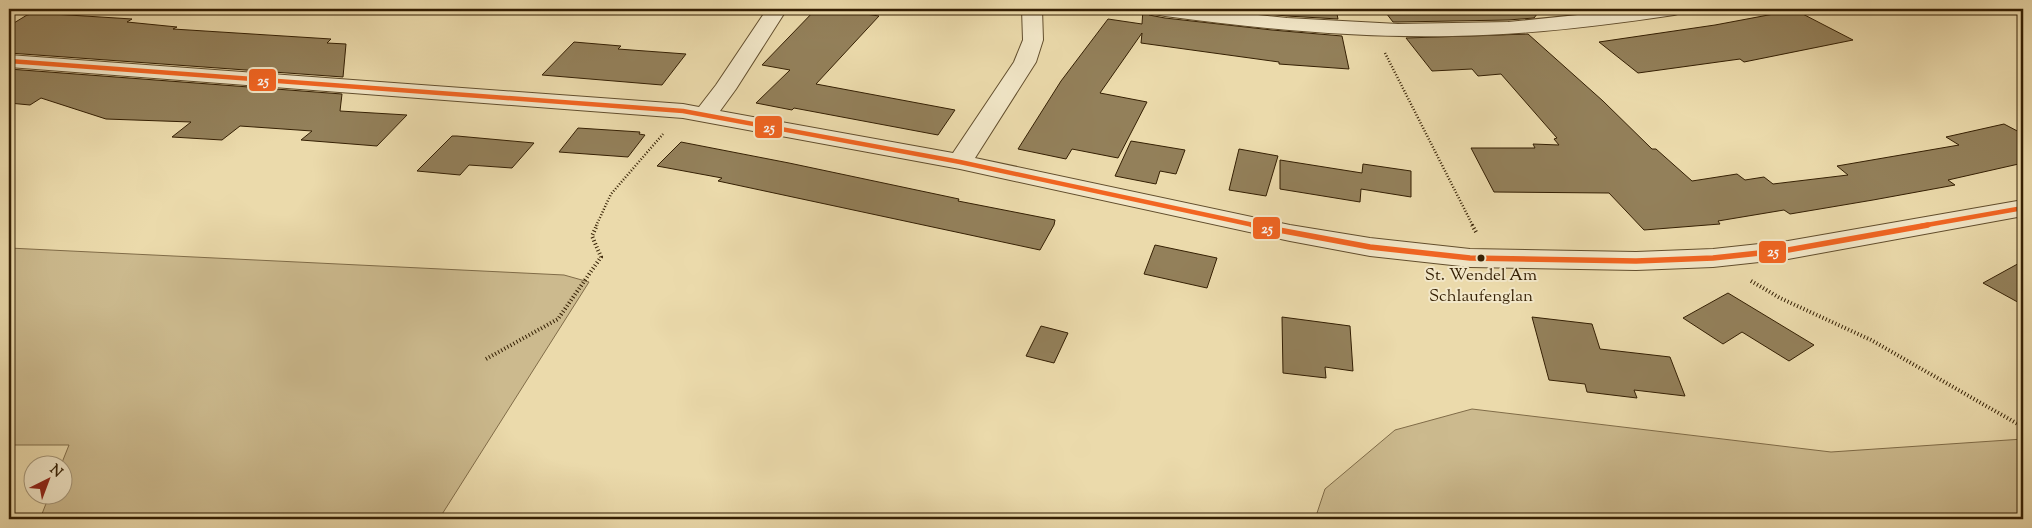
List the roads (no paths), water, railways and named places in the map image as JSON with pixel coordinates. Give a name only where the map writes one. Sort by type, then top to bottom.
[{"type":"street","points":[[694,113],[725,89],[778,9]]},
{"type":"street","points":[[960,162],[1026,62],[1033,40],[1032,9]]},
{"type":"street","points":[[1156,9],[1264,22],[1422,32],[1582,22],[1674,9]]},
{"type":"street","points":[[9,61],[694,113],[960,162],[1290,233],[1370,247],[1490,259],[1636,261],[1713,258],[1788,250],[2023,208]]},
{"type":"place","name":"St. Wendel Am Schlaufenglan","points":[[1481,258]]}]
